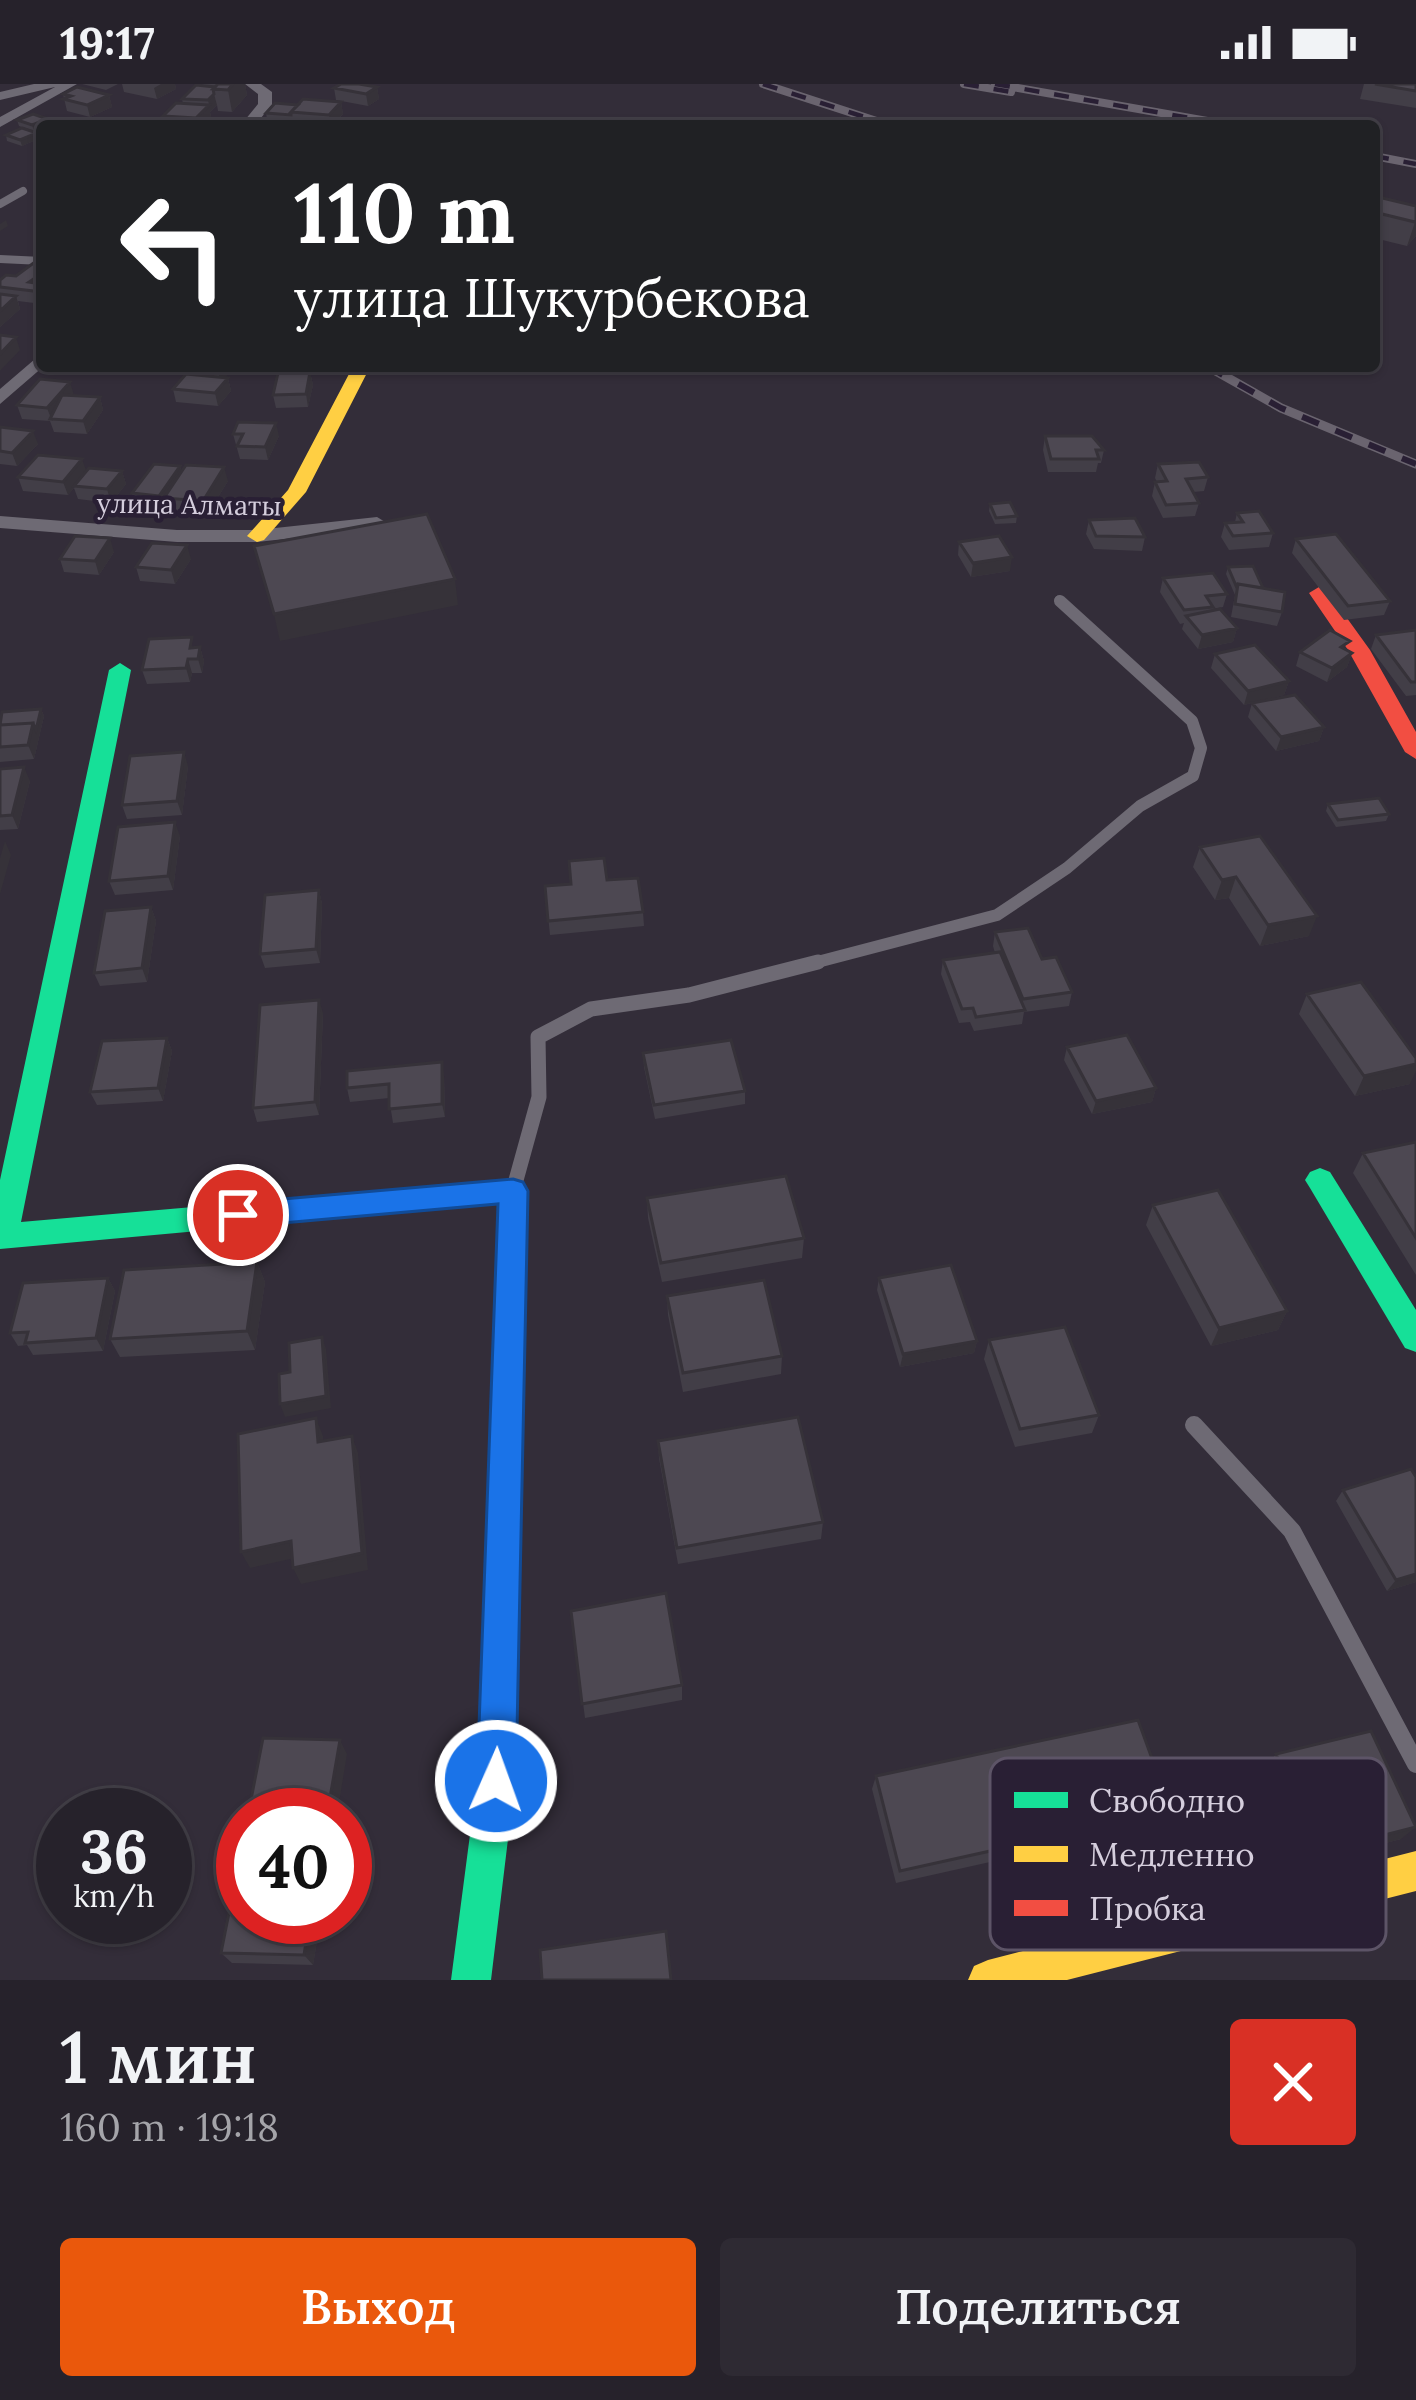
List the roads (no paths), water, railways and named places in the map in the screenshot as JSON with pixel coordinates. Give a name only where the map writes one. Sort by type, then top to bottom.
[{"type":"street","points":[[0,96],[51,84]]},
{"type":"street","points":[[0,123],[70,84]]},
{"type":"street","points":[[252,84],[265,92],[265,105],[253,120]]},
{"type":"street","points":[[0,399],[36,364]]},
{"type":"street","points":[[256,536],[296,492],[358,372]]},
{"type":"street","name":"улица Алматы","points":[[0,522],[177,536],[256,536],[376,523]]},
{"type":"street","points":[[1319,593],[1349,627],[1371,678],[1416,752]]},
{"type":"street","points":[[120,670],[2,1236],[513,1191],[496,1781],[471,1980]]},
{"type":"street","points":[[1320,1180],[1416,1338]]},
{"type":"street","points":[[1386,1878],[1416,1870]]},
{"type":"street","points":[[988,1980],[1105,1950]]},
{"type":"lane","points":[[0,204],[23,191]]},
{"type":"lane","points":[[0,259],[36,262]]},
{"type":"lane","points":[[513,1191],[539,1097],[538,1037],[556,1023],[591,1009],[689,995],[997,915],[1067,868],[1140,806],[1192,776],[1201,748],[1192,721],[1059,600]]},
{"type":"lane","points":[[1194,1425],[1292,1531],[1416,1764]]},
{"type":"railway","points":[[763,84],[874,120]]},
{"type":"railway","points":[[964,84],[1011,92]]},
{"type":"railway","points":[[995,84],[1202,120]]},
{"type":"railway","points":[[1380,157],[1416,164]]},
{"type":"railway","points":[[1218,372],[1281,408],[1416,464]]}]
